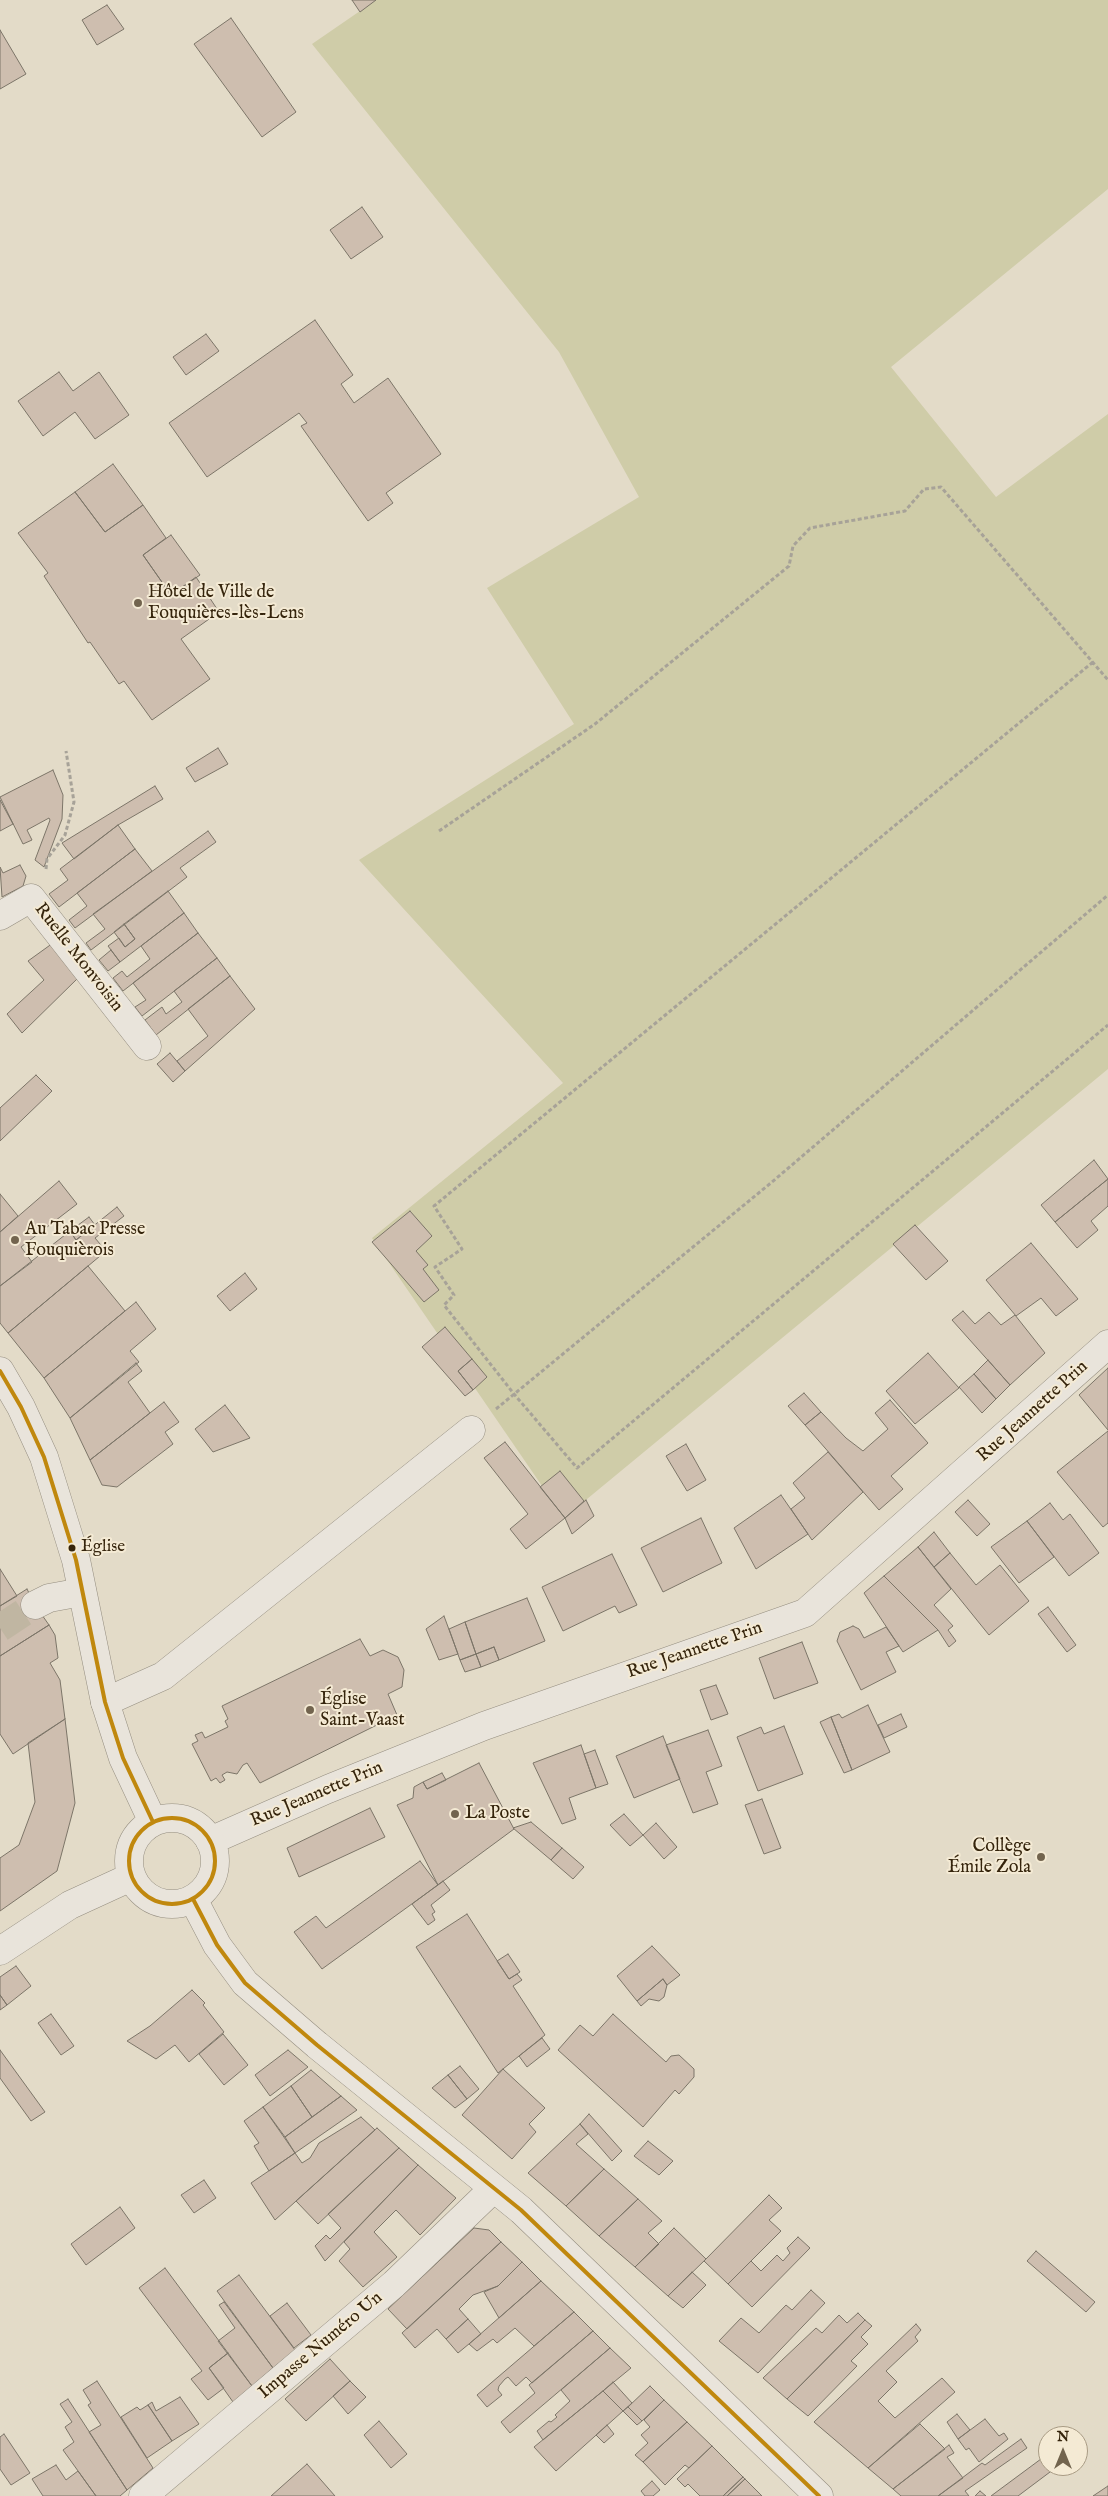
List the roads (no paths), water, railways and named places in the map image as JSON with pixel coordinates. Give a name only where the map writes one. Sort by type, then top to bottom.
[{"type":"street","name":"Ruelle Monvoisin","points":[[0,916],[31,898],[147,1046]]},
{"type":"street","name":"Rue Jeannette Prin","points":[[210,1841],[328,1789],[484,1726],[805,1613],[1108,1344]]},
{"type":"street","points":[[0,1372],[21,1407],[44,1457],[76,1560],[105,1702],[123,1758],[153,1822]]},
{"type":"street","points":[[105,1702],[163,1676],[471,1430]]},
{"type":"street","points":[[34,1605],[49,1598],[82,1592]]},
{"type":"street","points":[[166,1818],[179,1818],[202,1830],[210,1841],[214,1851],[213,1873],[209,1883],[193,1899],[179,1903],[164,1903],[150,1899],[139,1889],[131,1877],[128,1864],[129,1851],[134,1839],[153,1822],[166,1818]]},
{"type":"street","points":[[0,1951],[70,1905],[131,1877]]},
{"type":"street","points":[[193,1899],[217,1944],[246,1983],[317,2044],[522,2210],[772,2448],[814,2494]]},
{"type":"street","name":"Impasse Numéro Un","points":[[143,2496],[394,2284],[494,2189]]},
{"type":"tunnel","points":[[0,1628],[35,1605]]},
{"type":"place","name":"Hôtel de Ville de Fouquières-lès-Lens","points":[[138,603]]},
{"type":"place","name":"Au Tabac Presse Fouquièrois","points":[[15,1240]]},
{"type":"place","name":"Église","points":[[72,1548]]},
{"type":"place","name":"Église Saint-Vaast","points":[[310,1710]]},
{"type":"place","name":"La Poste","points":[[455,1814]]},
{"type":"place","name":"Collège Émile Zola","points":[[1041,1857]]}]
